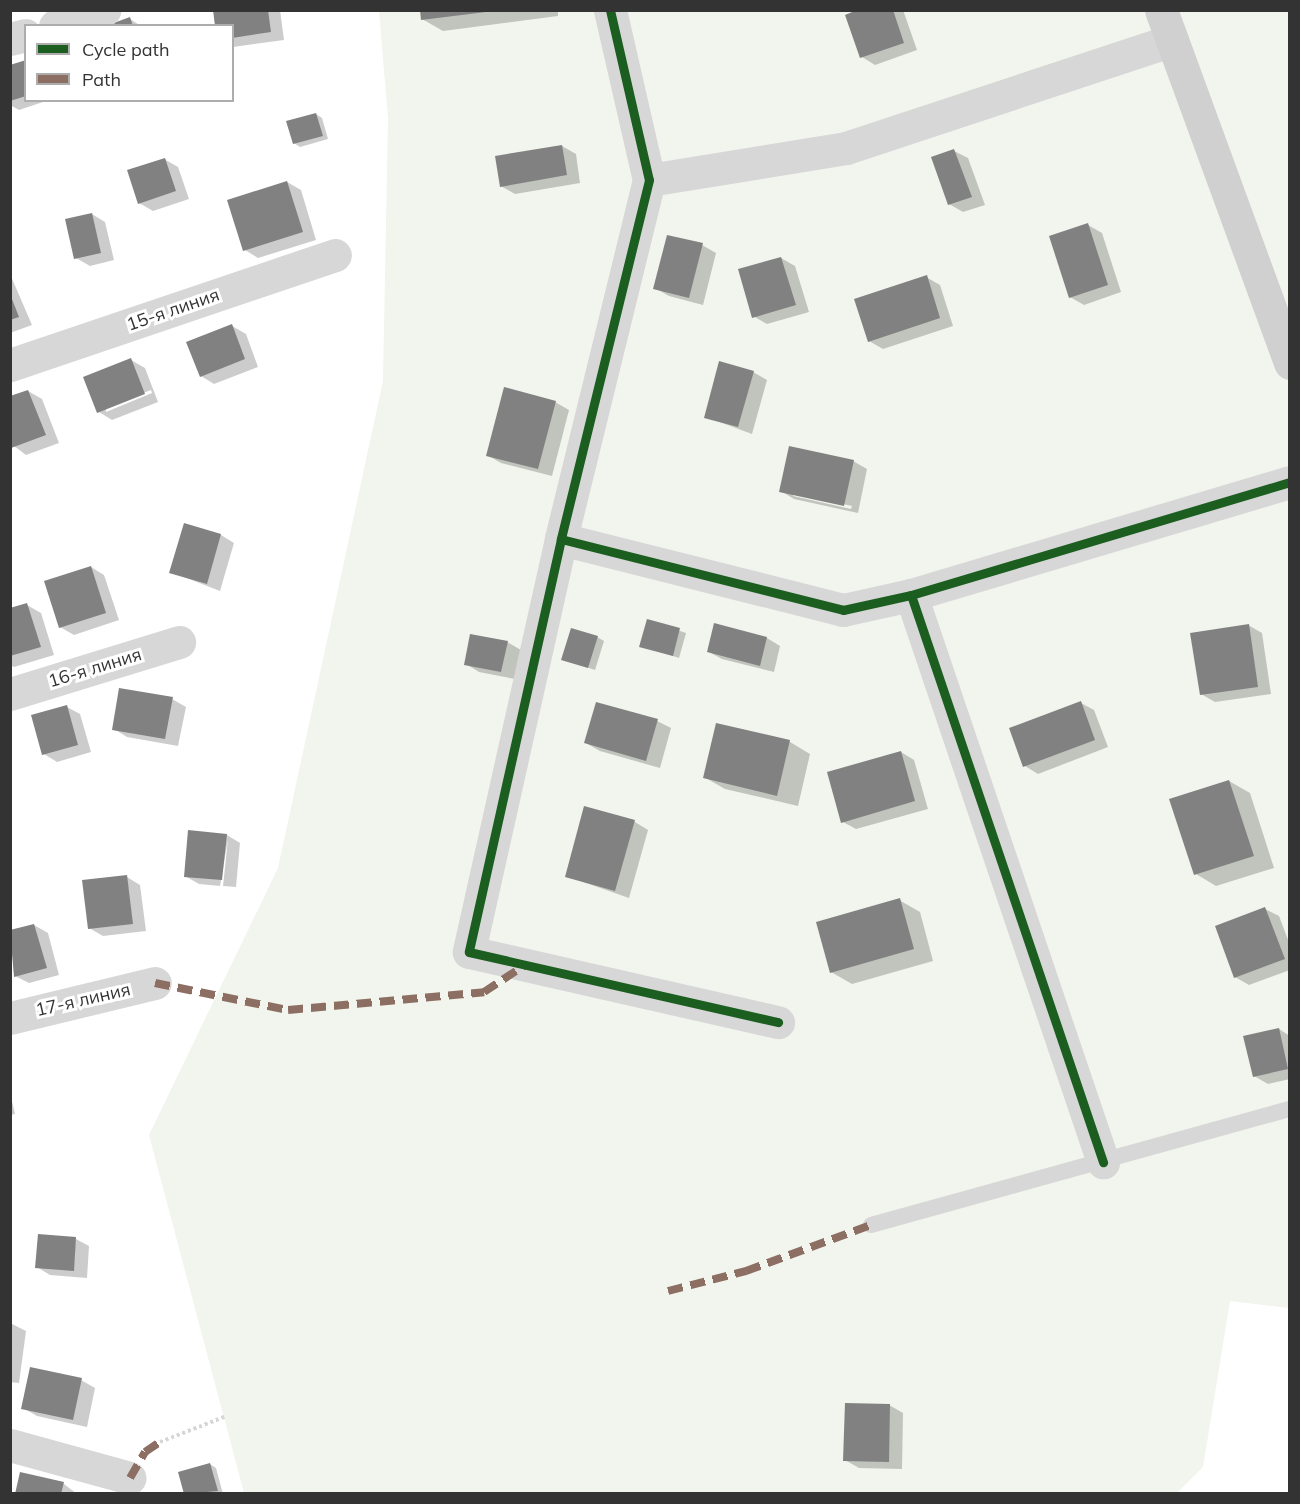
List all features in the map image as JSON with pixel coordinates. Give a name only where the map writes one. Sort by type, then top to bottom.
[{"type":"street","points":[[61,24],[104,10]]},
{"type":"street","points":[[610,10],[649,180],[561,539],[469,952],[778,1022]]},
{"type":"street","points":[[649,180],[846,148],[1166,25],[1290,363]]},
{"type":"street","name":"15-я линия","points":[[10,365],[335,255]]},
{"type":"street","points":[[561,539],[843,610],[911,595],[1290,482]]},
{"type":"street","points":[[911,595],[1103,1162]]},
{"type":"street","name":"16-я линия","points":[[10,694],[179,642]]},
{"type":"street","name":"17-я линия","points":[[10,1018],[155,983]]},
{"type":"street","points":[[10,1445],[130,1478]]},
{"type":"lane","points":[[871,1225],[1290,1109]]},
{"type":"path","points":[[160,1443],[224,1417]]},
{"type":"shaded area","points":[[379,11],[1289,11],[1289,1308],[1230,1301],[1203,1467],[1177,1493],[244,1493],[149,1135],[278,868],[383,381],[388,118]]},
{"type":"building","points":[[213,10],[268,10],[271,32],[234,38],[234,24],[215,24]]},
{"type":"building","points":[[420,10],[486,10],[486,12],[421,20]]},
{"type":"building","points":[[857,10],[893,10],[904,43],[860,58],[845,15]]},
{"type":"building","points":[[130,17],[132,24],[111,24]]},
{"type":"building","points":[[24,61],[24,97],[10,101],[10,65]]},
{"type":"building","points":[[316,113],[323,136],[293,144],[286,121]]},
{"type":"building","points":[[562,145],[567,175],[500,187],[495,156]]},
{"type":"building","points":[[954,149],[972,197],[948,205],[931,157]]},
{"type":"building","points":[[165,158],[176,191],[138,204],[127,170]]},
{"type":"building","points":[[287,181],[303,232],[243,251],[227,200]]},
{"type":"building","points":[[92,213],[101,253],[74,259],[65,219]]},
{"type":"building","points":[[1088,223],[1108,285],[1069,298],[1049,236]]},
{"type":"building","points":[[667,235],[703,243],[689,298],[653,289]]},
{"type":"building","points":[[781,257],[796,305],[752,318],[738,269]]},
{"type":"building","points":[[927,275],[940,318],[868,342],[854,299]]},
{"type":"building","points":[[10,294],[19,317],[10,320]]},
{"type":"building","points":[[232,324],[245,359],[200,377],[186,342]]},
{"type":"building","points":[[131,358],[145,394],[97,413],[83,377]]},
{"type":"building","points":[[719,361],[754,371],[738,427],[704,418]]},
{"type":"building","points":[[504,387],[556,401],[538,469],[486,456]]},
{"type":"building","points":[[28,390],[46,435],[11,448],[10,396]]},
{"type":"building","points":[[789,446],[854,460],[844,506],[779,492]]},
{"type":"building","points":[[184,523],[221,534],[207,584],[169,573]]},
{"type":"building","points":[[91,566],[106,613],[59,628],[44,581]]},
{"type":"building","points":[[27,603],[41,647],[10,656],[10,608]]},
{"type":"building","points":[[647,619],[680,628],[673,656],[639,647]]},
{"type":"building","points":[[714,623],[767,637],[760,666],[707,652]]},
{"type":"building","points":[[1249,624],[1258,687],[1200,695],[1190,633]]},
{"type":"building","points":[[571,628],[598,636],[588,668],[561,660]]},
{"type":"building","points":[[470,634],[508,641],[501,672],[464,665]]},
{"type":"building","points":[[119,688],[173,697],[165,739],[112,730]]},
{"type":"building","points":[[1081,701],[1095,740],[1023,767],[1009,728]]},
{"type":"building","points":[[596,702],[658,719],[646,761],[584,743]]},
{"type":"building","points":[[67,705],[78,745],[42,755],[31,715]]},
{"type":"building","points":[[716,723],[790,740],[777,796],[703,778]]},
{"type":"building","points":[[901,751],[915,801],[841,823],[827,772]]},
{"type":"building","points":[[1229,780],[1254,856],[1194,875],[1169,799]]},
{"type":"building","points":[[584,806],[635,820],[615,891],[565,877]]},
{"type":"building","points":[[188,830],[227,834],[222,880],[184,877]]},
{"type":"building","points":[[127,875],[133,924],[88,929],[82,880]]},
{"type":"building","points":[[900,898],[914,949],[830,973],[816,922]]},
{"type":"building","points":[[1265,907],[1285,959],[1234,978],[1215,926]]},
{"type":"building","points":[[34,924],[47,968],[14,977],[10,930]]},
{"type":"building","points":[[1279,1028],[1288,1069],[1253,1077],[1243,1036]]},
{"type":"building","points":[[38,1234],[76,1237],[74,1271],[35,1268]]},
{"type":"building","points":[[30,1367],[82,1378],[73,1420],[21,1409]]},
{"type":"building","points":[[845,1403],[890,1404],[889,1462],[843,1461]]},
{"type":"building","points":[[210,1463],[218,1491],[184,1494],[178,1472]]},
{"type":"building","points":[[20,1472],[64,1482],[61,1494],[15,1494]]},
{"type":"marked path","points":[[155,983],[288,1010],[484,992],[525,965]]},
{"type":"marked path","points":[[668,1291],[746,1271],[871,1225]]},
{"type":"marked path","points":[[130,1478],[145,1452],[160,1442]]},
{"type":"cycle path","points":[[610,10],[649,180],[561,539],[469,952],[778,1022]]},
{"type":"cycle path","points":[[561,539],[843,610],[911,595],[1290,482]]},
{"type":"cycle path","points":[[911,595],[1103,1162]]}]
